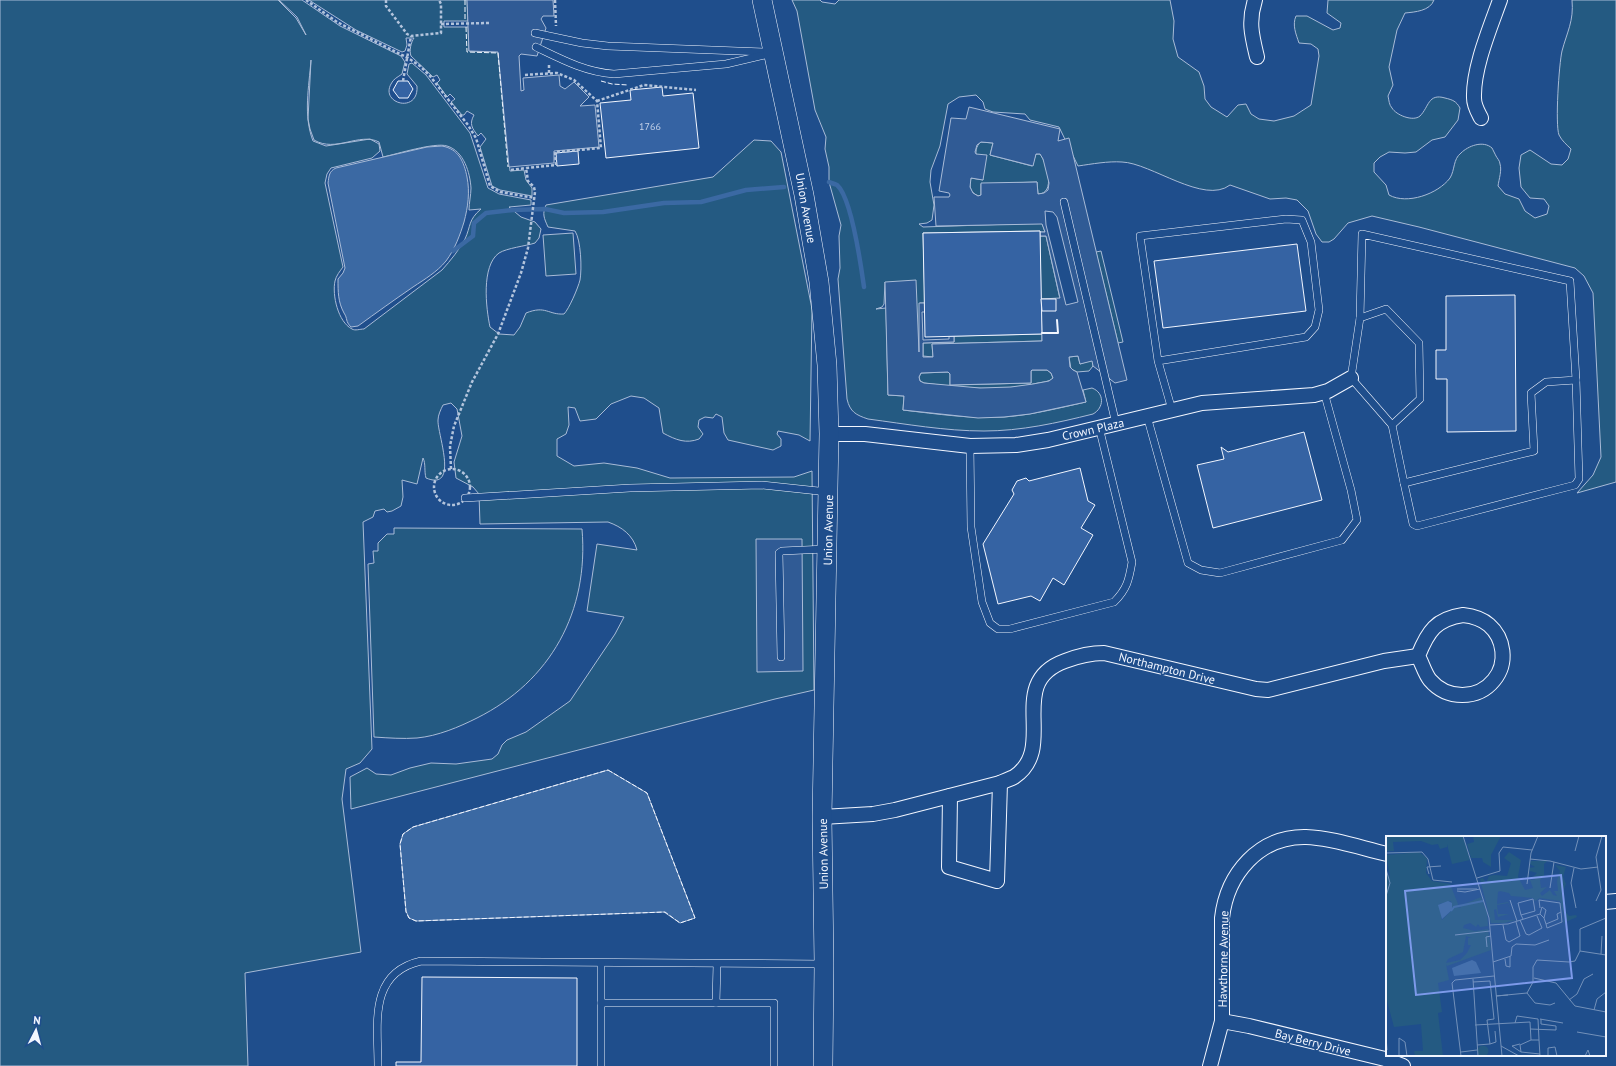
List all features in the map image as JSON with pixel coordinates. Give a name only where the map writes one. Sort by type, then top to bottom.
[{"type":"street","name":"Union Avenue","points":[[762,0],[804,195],[819,282],[827,365],[830,434],[822,817],[824,964],[823,1066]]},
{"type":"street","points":[[1255,0],[1250,19],[1250,26],[1257,57]]},
{"type":"street","points":[[1482,118],[1476,109],[1474,99],[1476,74],[1500,0]]},
{"type":"street","name":"Crown Plaza","points":[[830,434],[865,434],[970,446],[1016,445],[1048,440],[1202,403],[1296,398],[1324,392],[1351,378]]},
{"type":"street","points":[[1463,615],[1477,617],[1488,624],[1497,634],[1503,652],[1500,667],[1494,680],[1484,689],[1472,694],[1458,695],[1446,692],[1439,688],[1430,679],[1418,656],[1429,632],[1438,623],[1450,617],[1463,615]]},
{"type":"street","name":"Northampton Drive","points":[[822,817],[873,814],[894,810],[1000,783],[1013,777],[1023,769],[1030,758],[1034,745],[1034,696],[1037,684],[1044,673],[1054,665],[1076,657],[1104,653],[1256,690],[1268,690],[1384,661],[1418,656]]},
{"type":"street","points":[[950,796],[949,868],[997,881],[1000,783]]},
{"type":"street","name":"Hawthorne Avenue","points":[[1210,1066],[1222,1021],[1223,907],[1228,888],[1233,879],[1249,860],[1271,845],[1292,838],[1306,837],[1322,839],[1386,854]]},
{"type":"street","points":[[1606,902],[1616,901]]},
{"type":"street","name":"Bay Berry Drive","points":[[1222,1021],[1249,1026],[1385,1059],[1403,1066]]},
{"type":"lane","points":[[535,33],[582,43],[608,46],[774,53]]},
{"type":"lane","points":[[536,47],[577,66],[601,73],[614,74],[726,64],[774,53]]},
{"type":"lane","points":[[1064,202],[1116,424]]},
{"type":"lane","points":[[1158,361],[1306,337],[1315,327],[1319,310],[1311,242],[1302,220],[1286,219],[1140,236],[1158,361],[1172,410]]},
{"type":"lane","points":[[1362,234],[1570,281],[1576,380],[1579,479],[1575,485],[1417,526],[1413,524],[1392,425],[1351,378],[1360,318],[1362,234]]},
{"type":"lane","points":[[1360,318],[1386,309],[1419,343],[1420,399],[1392,425]]},
{"type":"lane","points":[[1404,483],[1534,451],[1531,393],[1546,382],[1576,380]]},
{"type":"lane","points":[[1147,416],[1188,562],[1201,570],[1220,573],[1342,540],[1357,520],[1351,490],[1324,392]]},
{"type":"lane","points":[[970,446],[970,527],[982,602],[990,624],[998,629],[1010,628],[1114,602],[1123,593],[1129,581],[1132,562],[1099,427]]},
{"type":"lane","points":[[465,498],[630,488],[762,485],[829,492]]},
{"type":"lane","points":[[781,657],[779,553],[782,551],[828,549]]},
{"type":"lane","points":[[378,1066],[379,1000],[386,984],[396,972],[403,967],[421,961],[824,964]]},
{"type":"lane","points":[[601,963],[601,1066]]},
{"type":"lane","points":[[716,1003],[717,964]]},
{"type":"lane","points":[[601,1003],[774,1003],[774,1066]]},
{"type":"path","points":[[306,0],[343,26],[408,58],[420,66],[430,76],[472,131],[479,147],[490,186],[500,192],[534,200]]},
{"type":"path","points":[[386,0],[386,6],[406,33],[411,36],[439,34],[441,24],[441,4],[439,0]]},
{"type":"path","points":[[555,0],[556,31]]},
{"type":"path","points":[[441,24],[489,23]]},
{"type":"path","points":[[403,81],[411,36]]},
{"type":"path","points":[[511,170],[556,165],[555,152],[601,148],[597,101],[574,80],[557,73],[523,75]]},
{"type":"path","points":[[597,101],[644,85],[696,90]]},
{"type":"path","points":[[451,469],[450,446],[454,426],[462,404],[498,334],[512,300],[528,248],[535,190],[528,180],[526,168]]},
{"type":"path","points":[[451,469],[462,472],[469,482],[468,494],[465,498],[455,504],[449,504],[439,499],[436,494],[434,483],[440,473],[451,469]]},
{"type":"shaded area","points":[[0,0],[278,0],[296,18],[306,35],[297,17],[279,0],[302,0],[340,26],[401,56],[405,62],[402,74],[393,81],[389,91],[391,97],[395,101],[407,103],[416,95],[417,86],[407,74],[409,64],[412,63],[426,75],[470,133],[488,188],[499,194],[531,200],[531,205],[509,207],[521,217],[535,222],[541,229],[539,238],[535,243],[499,253],[493,259],[489,267],[486,288],[488,319],[490,327],[499,334],[514,335],[520,327],[526,313],[543,310],[564,314],[571,303],[580,280],[581,262],[577,235],[575,231],[548,227],[544,216],[546,205],[713,177],[754,140],[771,141],[781,152],[812,309],[810,441],[799,435],[778,431],[777,434],[781,439],[781,446],[773,450],[728,440],[724,433],[722,417],[716,414],[713,418],[705,417],[699,420],[698,427],[703,434],[699,439],[685,441],[672,438],[663,433],[659,408],[644,398],[631,396],[611,404],[596,419],[580,421],[575,408],[568,407],[569,425],[566,434],[557,439],[557,456],[574,466],[604,463],[637,468],[670,478],[794,477],[812,471],[814,690],[351,809],[350,777],[367,768],[376,774],[391,775],[410,768],[431,763],[456,764],[492,759],[498,754],[502,745],[507,740],[526,732],[570,701],[615,634],[624,617],[587,611],[597,544],[637,550],[630,536],[618,526],[608,522],[480,524],[479,494],[473,487],[456,478],[454,462],[462,436],[457,409],[451,403],[443,405],[438,420],[444,459],[442,477],[436,480],[426,478],[423,458],[417,484],[402,480],[403,497],[401,506],[387,512],[384,509],[375,511],[373,517],[363,522],[372,749],[360,763],[346,769],[342,799],[361,952],[245,973],[248,1066],[0,1066]],"holes":[[[311,60],[308,119],[308,91]],[[308,119],[314,140],[322,143],[338,144],[326,146],[313,141],[310,131]],[[367,139],[342,143],[355,140]],[[371,140],[379,142],[383,157],[441,145],[453,149],[465,163],[469,176],[471,188],[469,210],[481,209],[474,216],[465,239],[460,247],[442,270],[364,329],[355,330],[347,326],[343,321],[335,300],[335,281],[337,275],[343,267],[325,183],[327,174],[331,168],[372,158],[380,151],[379,144]]]},
{"type":"shaded area","points":[[309,0],[467,0],[468,21],[444,21],[444,27],[468,27],[469,51],[498,52],[510,171],[524,170],[526,180],[532,188],[532,196],[500,190],[492,186],[480,147],[486,139],[481,133],[478,136],[473,128],[471,123],[474,115],[467,111],[464,115],[462,115],[451,102],[455,99],[450,94],[447,97],[437,83],[440,80],[437,75],[433,77],[411,56],[410,52],[414,38],[406,38],[407,45],[405,51],[402,52],[356,30]]},
{"type":"shaded area","points":[[467,0],[553,0],[554,16],[543,16],[541,19],[546,28],[537,56],[521,54],[519,56],[521,91],[524,90],[523,78],[559,75],[560,86],[565,89],[574,82],[589,97],[580,106],[595,105],[599,147],[554,151],[554,163],[509,167],[498,52],[469,51]]},
{"type":"shaded area","points":[[792,0],[820,0],[822,2],[835,4],[839,0],[1170,0],[1174,21],[1173,39],[1178,57],[1199,72],[1204,86],[1205,99],[1211,107],[1227,117],[1238,105],[1246,104],[1251,114],[1259,119],[1274,121],[1294,116],[1311,105],[1319,56],[1318,49],[1311,44],[1299,43],[1294,26],[1296,16],[1307,16],[1333,30],[1340,28],[1341,23],[1327,13],[1328,0],[1434,0],[1426,9],[1405,13],[1397,30],[1389,67],[1393,85],[1388,96],[1389,101],[1391,107],[1397,113],[1409,118],[1417,118],[1435,97],[1452,100],[1456,102],[1460,108],[1458,120],[1445,137],[1432,140],[1416,152],[1389,152],[1380,157],[1374,163],[1374,172],[1386,185],[1389,195],[1404,199],[1422,196],[1445,184],[1453,172],[1458,155],[1472,146],[1484,144],[1492,148],[1500,162],[1501,172],[1498,186],[1505,194],[1519,199],[1525,211],[1535,218],[1547,214],[1549,206],[1544,199],[1530,198],[1521,187],[1519,168],[1521,155],[1530,150],[1551,164],[1562,165],[1568,159],[1571,149],[1559,135],[1557,107],[1561,58],[1570,26],[1572,0],[1616,0],[1616,482],[1577,493],[1593,475],[1601,457],[1593,293],[1584,276],[1575,268],[1372,216],[1348,223],[1334,239],[1329,242],[1322,242],[1316,234],[1308,211],[1297,200],[1286,198],[1270,199],[1230,185],[1219,190],[1206,190],[1192,187],[1134,164],[1122,162],[1106,162],[1078,166],[1059,127],[1030,120],[1025,114],[993,112],[985,109],[983,102],[976,95],[959,97],[948,104],[940,146],[931,170],[930,182],[934,205],[932,220],[927,223],[919,224],[923,227],[1042,223],[1045,232],[923,233],[925,303],[920,303],[919,352],[885,282],[884,304],[882,307],[876,309],[886,308],[888,395],[904,396],[903,410],[954,416],[1004,417],[1045,411],[1086,402],[1083,390],[1092,388],[1099,393],[1102,401],[1101,404],[1097,411],[1093,414],[1039,426],[998,431],[969,431],[926,427],[868,419],[860,416],[852,410],[847,399],[838,279],[840,268],[839,236],[841,225],[829,182],[829,167],[825,149],[826,137],[815,110],[797,11]]},
{"type":"shaded area","points":[[969,107],[1060,129],[1058,141],[1069,138],[1127,380],[1115,383],[1093,366],[1092,361],[1080,364],[1078,356],[1069,357],[1070,367],[1077,372],[1086,402],[1030,414],[978,418],[903,410],[904,396],[888,395],[885,282],[916,280],[919,352],[919,303],[925,303],[925,312],[922,312],[923,340],[949,339],[949,336],[954,336],[954,342],[923,343],[923,357],[933,357],[932,344],[1042,341],[1041,299],[1060,298],[1046,236],[1040,236],[1040,232],[1045,232],[1042,224],[936,226],[934,197],[949,197],[950,195],[949,193],[939,191],[951,118],[966,119]],"holes":[[[981,142],[993,143],[990,155],[1033,166],[1036,154],[1040,154],[1043,159],[1049,183],[1048,190],[1044,193],[1038,194],[1037,182],[981,183],[981,195],[978,196],[973,193],[970,187],[971,178],[983,180],[987,155],[976,154],[975,152],[977,145]],[[1045,211],[1053,212],[1057,217],[1078,302],[1066,305],[1046,225]],[[1047,370],[1051,373],[1053,378],[1049,381],[1033,384],[1011,387],[980,388],[924,383],[920,381],[919,377],[921,373],[948,372],[950,374],[950,385],[1031,383],[1031,371]]]},
{"type":"shaded area","points":[[981,142],[993,143],[990,155],[1032,166],[1036,154],[1040,154],[1043,158],[1048,177],[1047,189],[1044,193],[1038,194],[1037,182],[981,184],[981,195],[979,196],[974,193],[970,187],[971,178],[983,180],[976,155],[976,150]]},
{"type":"shaded area","points":[[442,146],[453,150],[460,157],[466,171],[468,183],[467,211],[455,247],[446,261],[435,272],[358,326],[351,327],[342,309],[339,297],[338,279],[345,268],[328,183],[330,174],[336,168],[427,147]]},
{"type":"shaded area","points":[[573,233],[576,274],[546,276],[543,235]]},
{"type":"shaded area","points":[[1040,236],[1046,236],[1060,299],[1041,299]]},
{"type":"shaded area","points":[[1101,251],[1123,342],[1118,343],[1096,252]]},
{"type":"shaded area","points":[[1042,334],[1042,341],[932,344],[933,357],[923,356],[923,343],[954,342],[954,336]]},
{"type":"shaded area","points":[[1078,356],[1080,364],[1091,360],[1093,362],[1093,366],[1089,371],[1077,372],[1071,369],[1069,357]]},
{"type":"shaded area","points":[[1032,370],[1047,370],[1051,373],[1053,378],[1046,382],[1010,388],[981,388],[924,383],[920,381],[919,377],[921,373],[948,372],[950,374],[950,385],[1031,383]]},
{"type":"shaded area","points":[[394,528],[582,529],[583,559],[579,588],[571,615],[560,640],[545,664],[526,684],[503,703],[463,725],[448,731],[417,738],[374,737],[368,564],[374,563],[373,551],[378,551],[378,543],[387,534],[394,534]]},
{"type":"shaded area","points":[[756,539],[802,539],[803,671],[757,672]]},
{"type":"shaded area","points":[[608,770],[647,793],[695,918],[680,923],[664,912],[416,921],[409,918],[406,911],[400,844],[403,834],[413,827]]},
{"type":"building","points":[[398,81],[408,81],[413,89],[408,98],[399,98],[393,90]]},
{"type":"building","points":[[662,87],[663,96],[693,93],[699,148],[606,158],[600,103],[631,100],[630,90]]},
{"type":"building","points":[[578,151],[579,164],[557,166],[556,153]]},
{"type":"building","points":[[1040,231],[1042,334],[925,337],[923,233]]},
{"type":"building","points":[[1297,244],[1306,311],[1163,328],[1154,261]]},
{"type":"building","points":[[1515,295],[1516,431],[1447,432],[1447,379],[1436,379],[1436,350],[1446,350],[1446,296]]},
{"type":"building","points":[[1041,299],[1056,299],[1056,311],[1042,311]]},
{"type":"building","points":[[1304,432],[1322,500],[1213,528],[1197,465],[1224,459],[1221,447],[1228,452]]},
{"type":"building","points":[[1080,468],[1088,501],[1095,505],[1081,528],[1093,535],[1064,585],[1053,578],[1040,601],[1031,596],[998,604],[983,544],[1014,494],[1012,490],[1017,481],[1026,478],[1029,481]]},
{"type":"building","points":[[422,977],[577,978],[577,1066],[396,1066],[396,1062],[421,1062]]},
{"type":"waterway","points":[[829,182],[837,185],[847,203],[855,233],[864,287]]},
{"type":"waterway","points":[[453,251],[473,236],[474,223],[486,213],[545,209],[564,213],[603,212],[664,203],[701,202],[746,190],[784,187]]},
{"type":"fence","points":[[465,0],[465,21]]},
{"type":"fence","points":[[466,27],[467,52],[498,53],[508,167]]},
{"type":"fence","points":[[601,81],[612,84],[628,85]]},
{"type":"fence","points":[[608,770],[647,793],[695,918],[680,923],[665,912],[416,921],[409,918],[406,912],[400,844],[403,834],[413,827],[608,770]]},
{"type":"wall","points":[[1042,333],[1058,333],[1057,320]]}]
